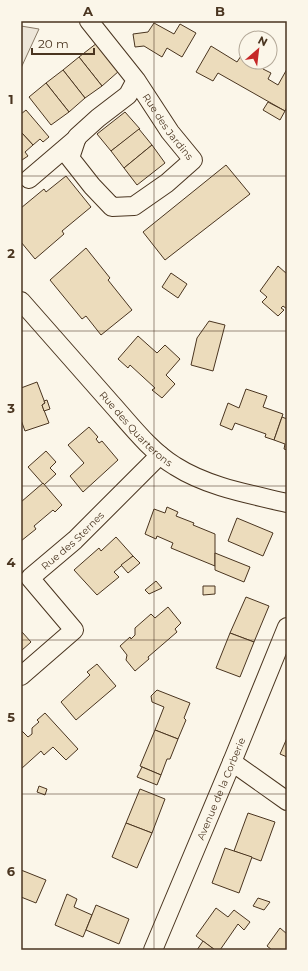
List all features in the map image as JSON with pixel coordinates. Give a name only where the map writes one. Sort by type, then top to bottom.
[{"type":"street","name":"Rue des Jardins","points":[[77,137],[70,158],[92,186],[112,207],[134,206],[167,183],[193,160],[170,132],[136,80],[89,21]]},
{"type":"street","name":"Rue des Jardins","points":[[29,179],[98,118],[128,95],[136,80]]},
{"type":"street","name":"Rue des Quarterons","points":[[21,301],[124,417],[160,455],[175,466],[200,479],[222,487],[287,503]]},
{"type":"street","name":"Rue des Sternes","points":[[21,676],[74,630],[30,578],[75,540],[160,455]]},
{"type":"street","name":"Avenue de la Corberie","points":[[153,950],[287,627]]},
{"type":"street","points":[[232,762],[287,801]]},
{"type":"shaded area","points":[[21,26],[39,29],[21,68]]},
{"type":"building","points":[[154,23],[174,34],[180,24],[196,33],[182,57],[167,48],[162,57],[144,46],[135,47],[133,34],[148,32]]},
{"type":"building","points":[[97,43],[119,71],[102,86],[79,57]]},
{"type":"building","points":[[211,46],[237,62],[238,60],[238,70],[265,70],[271,73],[268,79],[278,85],[287,69],[287,107],[285,111],[218,73],[213,81],[196,72]]},
{"type":"building","points":[[79,57],[102,86],[85,98],[63,70]]},
{"type":"building","points":[[63,70],[85,98],[69,112],[46,83]]},
{"type":"building","points":[[46,83],[69,112],[51,125],[29,97]]},
{"type":"building","points":[[268,102],[285,111],[280,120],[263,110]]},
{"type":"building","points":[[26,110],[49,137],[43,142],[40,139],[33,145],[21,132],[21,114]]},
{"type":"building","points":[[125,112],[140,129],[111,151],[97,134]]},
{"type":"building","points":[[139,129],[152,145],[124,168],[111,151]]},
{"type":"building","points":[[21,132],[33,145],[25,152],[28,156],[22,160],[21,159]]},
{"type":"building","points":[[152,145],[165,163],[137,185],[124,168]]},
{"type":"building","points":[[226,165],[250,194],[165,260],[143,232]]},
{"type":"building","points":[[66,176],[91,207],[62,231],[64,234],[35,259],[21,242],[21,208],[44,189],[46,192]]},
{"type":"building","points":[[86,248],[110,278],[108,280],[132,310],[101,335],[86,316],[82,319],[50,280]]},
{"type":"building","points":[[278,266],[287,274],[287,309],[283,306],[281,308],[284,310],[278,316],[262,302],[267,297],[260,291]]},
{"type":"building","points":[[171,273],[187,284],[178,298],[162,287]]},
{"type":"building","points":[[209,321],[225,325],[213,371],[191,365],[197,338]]},
{"type":"building","points":[[138,336],[157,353],[165,345],[180,359],[166,375],[175,384],[162,398],[152,390],[155,388],[130,365],[128,368],[118,359]]},
{"type":"building","points":[[37,382],[45,403],[42,405],[49,423],[25,431],[21,420],[21,388]]},
{"type":"building","points":[[246,389],[267,396],[263,407],[283,414],[274,440],[265,437],[266,434],[235,423],[232,430],[220,425],[228,403],[239,408]]},
{"type":"building","points":[[47,400],[50,409],[44,411],[42,405],[45,403],[44,401]]},
{"type":"building","points":[[282,417],[287,419],[287,450],[284,449],[285,444],[274,440]]},
{"type":"building","points":[[89,427],[98,437],[96,439],[99,443],[102,441],[118,460],[83,492],[70,476],[84,463],[68,445]]},
{"type":"building","points":[[46,451],[56,462],[50,468],[56,474],[44,485],[28,467]]},
{"type":"building","points":[[43,483],[62,505],[55,512],[53,510],[34,526],[36,529],[21,541],[21,502]]},
{"type":"building","points":[[167,507],[178,512],[176,516],[215,534],[215,566],[171,548],[173,543],[157,536],[156,539],[145,534],[154,509],[165,513]]},
{"type":"building","points":[[237,518],[273,533],[263,556],[228,541]]},
{"type":"building","points":[[116,537],[133,556],[114,572],[119,577],[97,595],[74,570],[99,548],[101,551]]},
{"type":"building","points":[[215,553],[250,567],[244,582],[215,570]]},
{"type":"building","points":[[133,556],[140,563],[128,573],[121,565]]},
{"type":"building","points":[[156,581],[162,588],[149,594],[145,590]]},
{"type":"building","points":[[203,586],[215,586],[215,594],[203,595]]},
{"type":"building","points":[[246,597],[269,606],[254,642],[230,633]]},
{"type":"building","points":[[168,607],[181,623],[175,629],[177,632],[148,657],[149,659],[135,671],[126,660],[127,655],[120,646],[130,637],[131,639],[135,635],[135,628],[151,614],[155,618]]},
{"type":"building","points":[[21,632],[31,642],[21,651]]},
{"type":"building","points":[[230,633],[254,642],[240,677],[216,668]]},
{"type":"building","points":[[97,664],[116,686],[76,720],[61,702],[90,675],[87,672]]},
{"type":"building","points":[[157,690],[190,703],[184,718],[186,720],[178,739],[155,730],[164,707],[152,702],[151,696]]},
{"type":"building","points":[[45,713],[78,749],[66,760],[53,747],[44,755],[41,751],[21,769],[21,730],[28,737],[32,734],[32,728],[39,722],[37,720]]},
{"type":"building","points":[[155,730],[178,739],[170,759],[167,759],[161,775],[140,766]]},
{"type":"building","points":[[287,738],[287,757],[280,754]]},
{"type":"building","points":[[142,767],[161,775],[157,785],[137,777]]},
{"type":"building","points":[[39,786],[47,789],[45,795],[37,792]]},
{"type":"building","points":[[140,789],[165,799],[152,833],[126,823]]},
{"type":"building","points":[[248,813],[275,822],[261,861],[234,851]]},
{"type":"building","points":[[126,823],[152,833],[137,868],[112,857]]},
{"type":"building","points":[[225,848],[252,857],[239,893],[212,883]]},
{"type":"building","points":[[21,870],[46,880],[36,903],[21,897]]},
{"type":"building","points":[[67,894],[77,899],[74,907],[92,915],[83,937],[55,925]]},
{"type":"building","points":[[258,898],[270,902],[264,910],[253,906]]},
{"type":"building","points":[[96,905],[129,919],[119,944],[86,930]]},
{"type":"building","points":[[216,908],[228,917],[234,910],[250,922],[244,930],[238,924],[220,950],[215,950],[196,936]]},
{"type":"building","points":[[280,928],[287,934],[287,950],[272,950],[267,946]]},
{"type":"building","points":[[203,941],[215,950],[197,950]]}]
